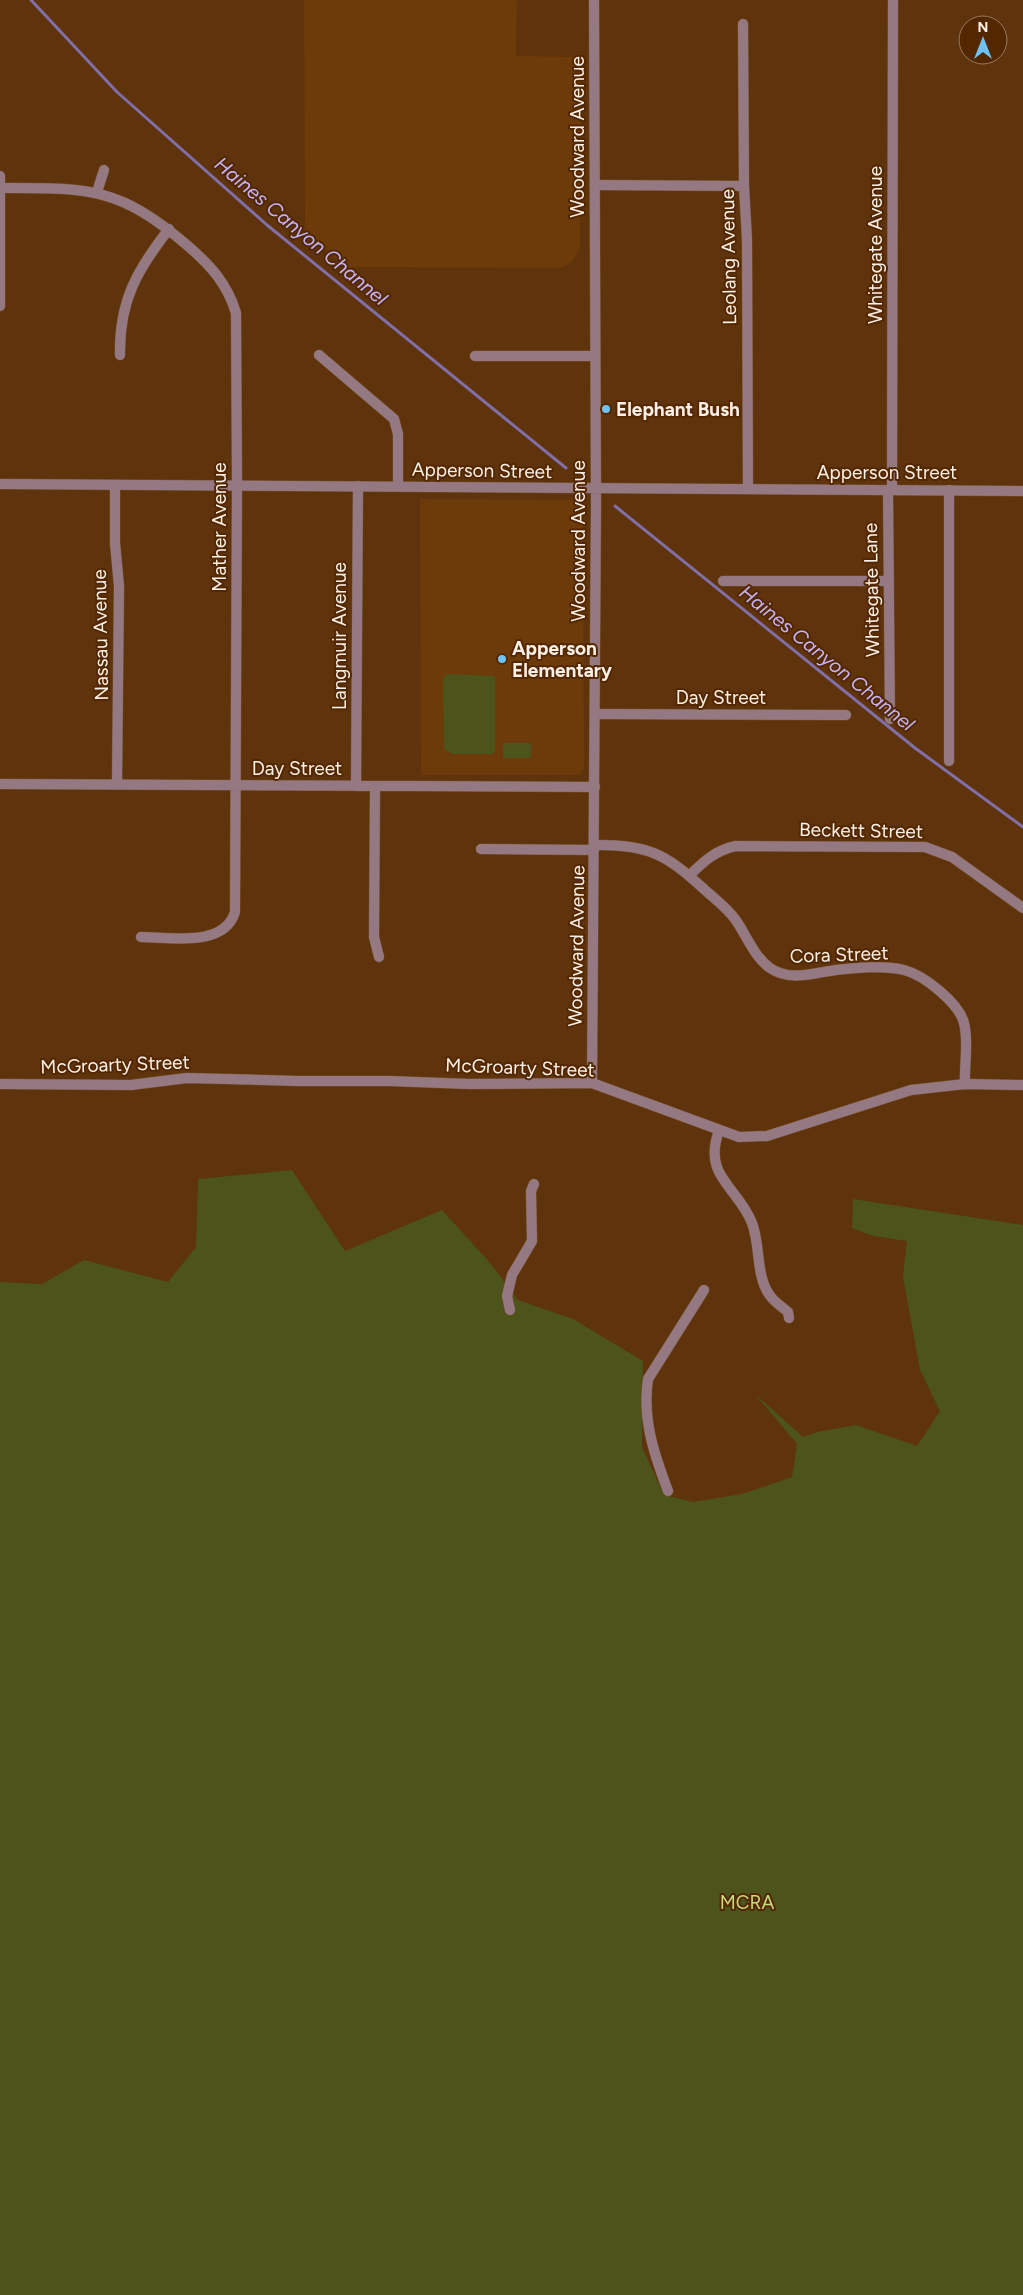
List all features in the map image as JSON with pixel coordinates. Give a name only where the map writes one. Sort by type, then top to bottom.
[{"type":"street","name":"Woodward Avenue","points":[[592,1083],[596,488],[594,0]]},
{"type":"street","name":"Whitegate Avenue","points":[[890,490],[893,0]]},
{"type":"street","name":"Leolang Avenue","points":[[743,24],[744,186],[747,240],[748,489]]},
{"type":"street","points":[[97,192],[104,170]]},
{"type":"street","points":[[0,176],[0,306]]},
{"type":"street","points":[[595,185],[744,186]]},
{"type":"street","name":"Mather Avenue","points":[[0,188],[60,188],[97,192],[137,207],[169,229],[214,269],[228,290],[236,313],[235,912],[233,919],[224,929],[213,935],[204,937],[141,937]]},
{"type":"street","points":[[120,355],[122,316],[129,292],[141,267],[169,229]]},
{"type":"street","points":[[319,355],[394,419],[398,434],[398,486]]},
{"type":"street","points":[[475,356],[595,356]]},
{"type":"street","name":"Apperson Street","points":[[0,484],[1023,491]]},
{"type":"street","name":"Nassau Avenue","points":[[115,485],[115,543],[119,586],[118,784]]},
{"type":"street","name":"Langmuir Avenue","points":[[356,786],[358,486]]},
{"type":"street","name":"Whitegate Lane","points":[[890,490],[890,719]]},
{"type":"street","points":[[949,490],[949,761]]},
{"type":"street","points":[[723,581],[889,581]]},
{"type":"street","name":"Day Street","points":[[595,714],[846,715]]},
{"type":"street","name":"Day Street","points":[[0,784],[595,787]]},
{"type":"street","points":[[375,786],[374,937],[379,957]]},
{"type":"street","name":"Cora Street","points":[[481,849],[627,845],[648,849],[665,857],[690,875],[730,912],[763,962],[778,972],[786,975],[802,976],[852,969],[902,969],[912,973],[951,999],[958,1008],[965,1027],[965,1084]]},
{"type":"street","name":"Beckett Street","points":[[690,875],[705,860],[721,849],[736,846],[925,847],[952,857],[1023,908]]},
{"type":"street","name":"McGroarty Street","points":[[0,1084],[131,1084],[187,1078],[298,1081],[389,1080],[469,1084],[592,1083],[719,1131],[744,1138],[767,1136],[911,1090],[965,1084],[1023,1085]]},
{"type":"street","points":[[719,1131],[714,1143],[716,1165],[726,1187],[752,1222],[765,1288],[776,1302],[788,1312],[789,1318]]},
{"type":"street","points":[[510,1310],[507,1296],[510,1281],[532,1241],[531,1191],[534,1184]]},
{"type":"street","points":[[668,1491],[652,1447],[648,1425],[646,1395],[648,1379],[704,1290]]},
{"type":"shaded area","points":[[304,0],[517,0],[516,56],[581,57],[580,249],[572,262],[562,268],[345,267],[305,230]]},
{"type":"shaded area","name":"Apperson Elementary","points":[[420,499],[577,500],[583,503],[584,767],[580,775],[421,775]]},
{"type":"green space","points":[[447,674],[495,676],[495,751],[492,754],[452,754],[444,749],[443,678]]},
{"type":"green space","points":[[503,743],[531,743],[531,758],[503,758]]},
{"type":"green space","name":"MCRA","points":[[292,1170],[345,1251],[442,1210],[491,1264],[518,1300],[573,1319],[643,1361],[642,1447],[664,1495],[693,1502],[742,1494],[792,1477],[797,1444],[755,1394],[803,1437],[817,1432],[856,1425],[917,1446],[940,1411],[920,1370],[903,1277],[907,1241],[873,1236],[852,1228],[853,1199],[1023,1225],[1023,2295],[0,2295],[0,1282],[42,1284],[84,1260],[168,1282],[196,1247],[198,1179]]},
{"type":"waterway","name":"Haines Canyon Channel","points":[[31,0],[117,92],[267,225],[566,468]]},
{"type":"waterway","name":"Haines Canyon Channel","points":[[615,506],[915,748],[1023,827]]},
{"type":"place","name":"Elephant Bush","points":[[606,409]]},
{"type":"place","name":"Apperson Elementary","points":[[502,659]]}]
